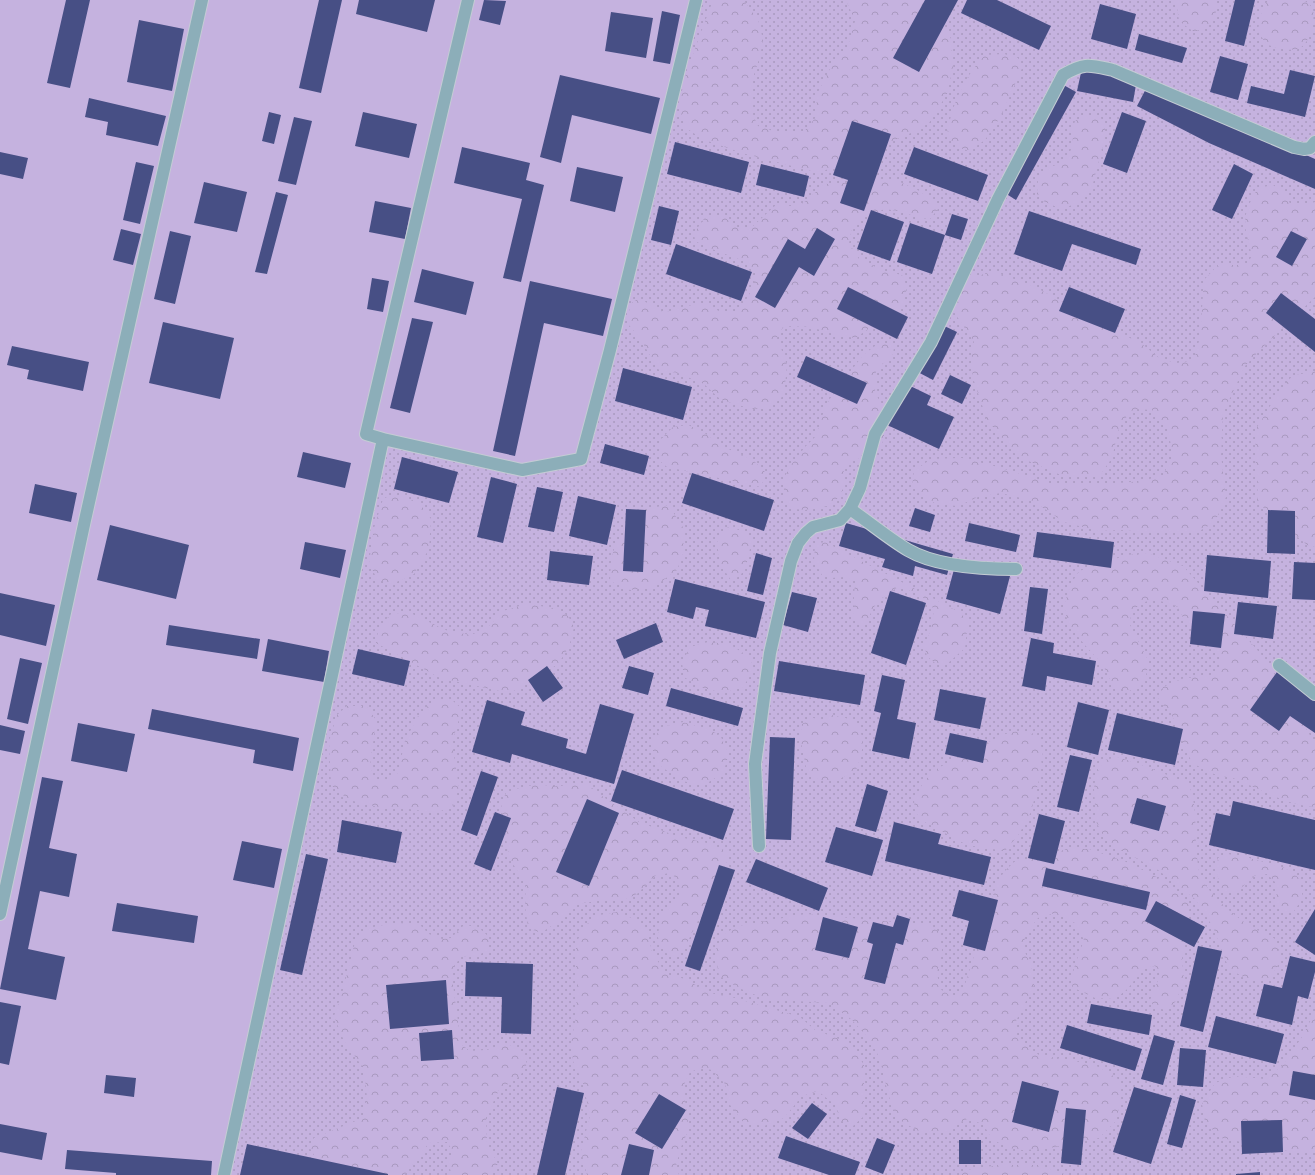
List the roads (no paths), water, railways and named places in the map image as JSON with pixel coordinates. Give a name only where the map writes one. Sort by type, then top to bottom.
[{"type":"lane","points":[[0,914],[85,520],[202,0]]},
{"type":"lane","points":[[468,0],[366,434],[522,470],[581,459],[610,350],[696,0]]},
{"type":"lane","points":[[759,846],[755,764],[770,653],[791,561],[798,543],[814,526],[840,520],[850,509],[860,488],[876,434],[931,342],[998,199],[1063,75],[1075,68],[1089,64],[1113,70],[1294,147],[1304,149],[1310,148],[1315,142]]},
{"type":"lane","points":[[224,1175],[383,439]]},
{"type":"lane","points":[[850,509],[908,550],[938,562],[995,569],[1016,569]]},
{"type":"lane","points":[[1279,665],[1315,694]]}]
